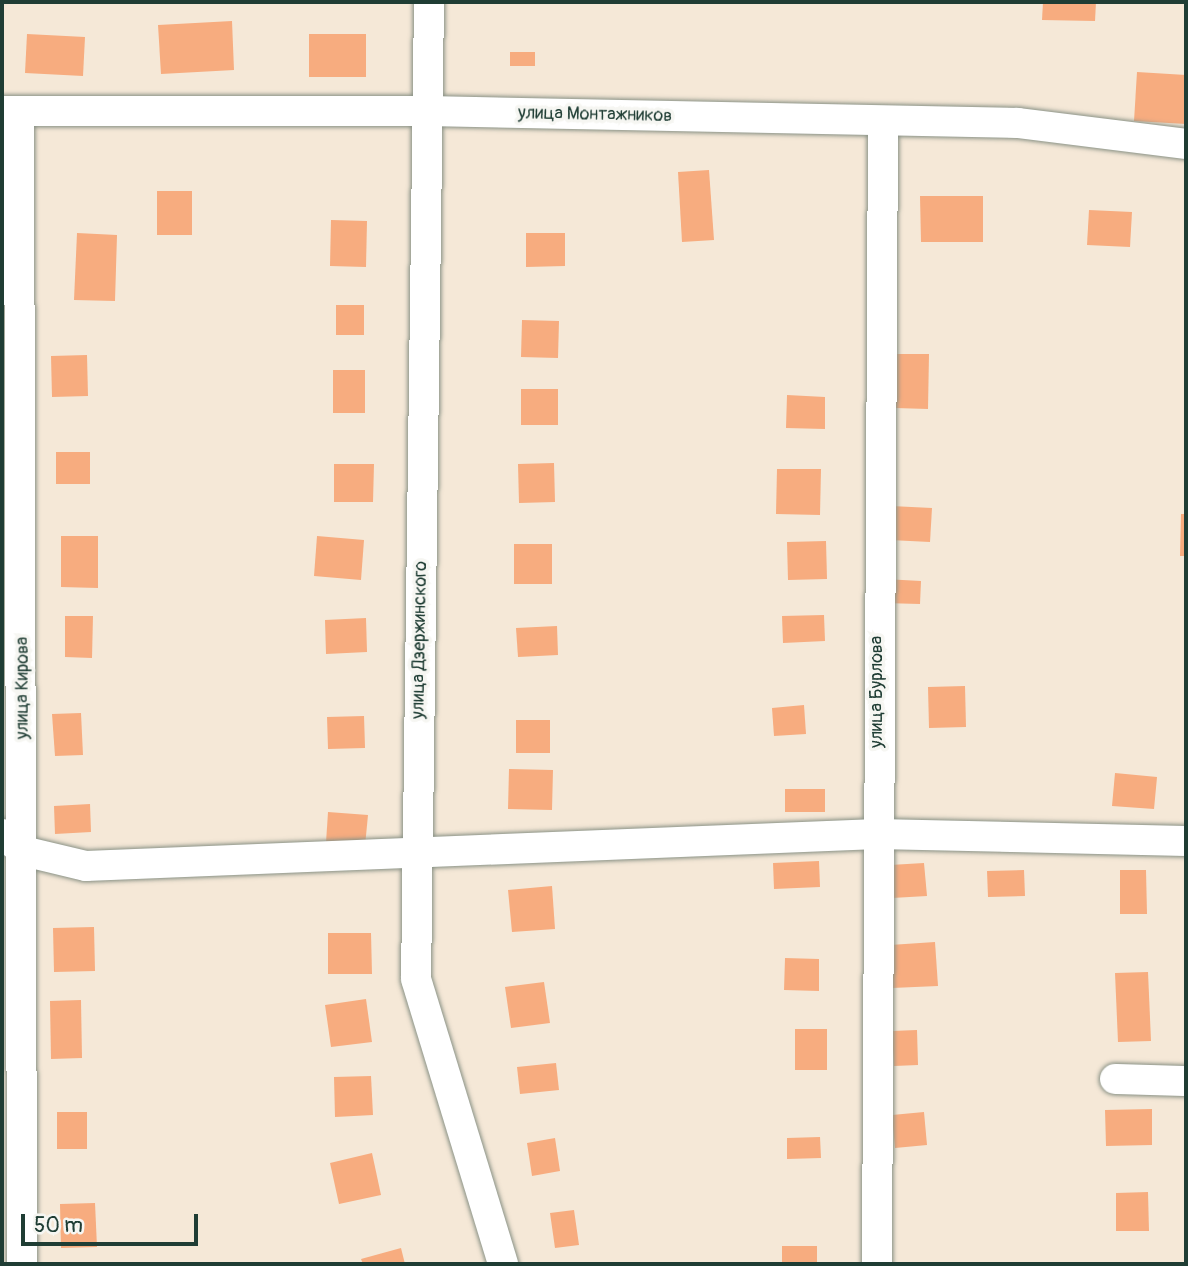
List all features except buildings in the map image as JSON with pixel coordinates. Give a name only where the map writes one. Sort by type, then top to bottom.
[{"type":"street","name":"улица Дзержинского","points":[[429,2],[416,979],[503,1264]]},
{"type":"street","name":"улица Монтажников","points":[[10,111],[427,111],[1018,123],[1186,144]]},
{"type":"street","name":"улица Кирова","points":[[10,111],[12,842],[22,1264]]},
{"type":"street","name":"улица Бурлова","points":[[877,1264],[877,834],[883,121]]},
{"type":"street","points":[[12,842],[86,866],[417,856],[877,834],[1186,841]]},
{"type":"street","points":[[1115,1079],[1186,1081]]}]
